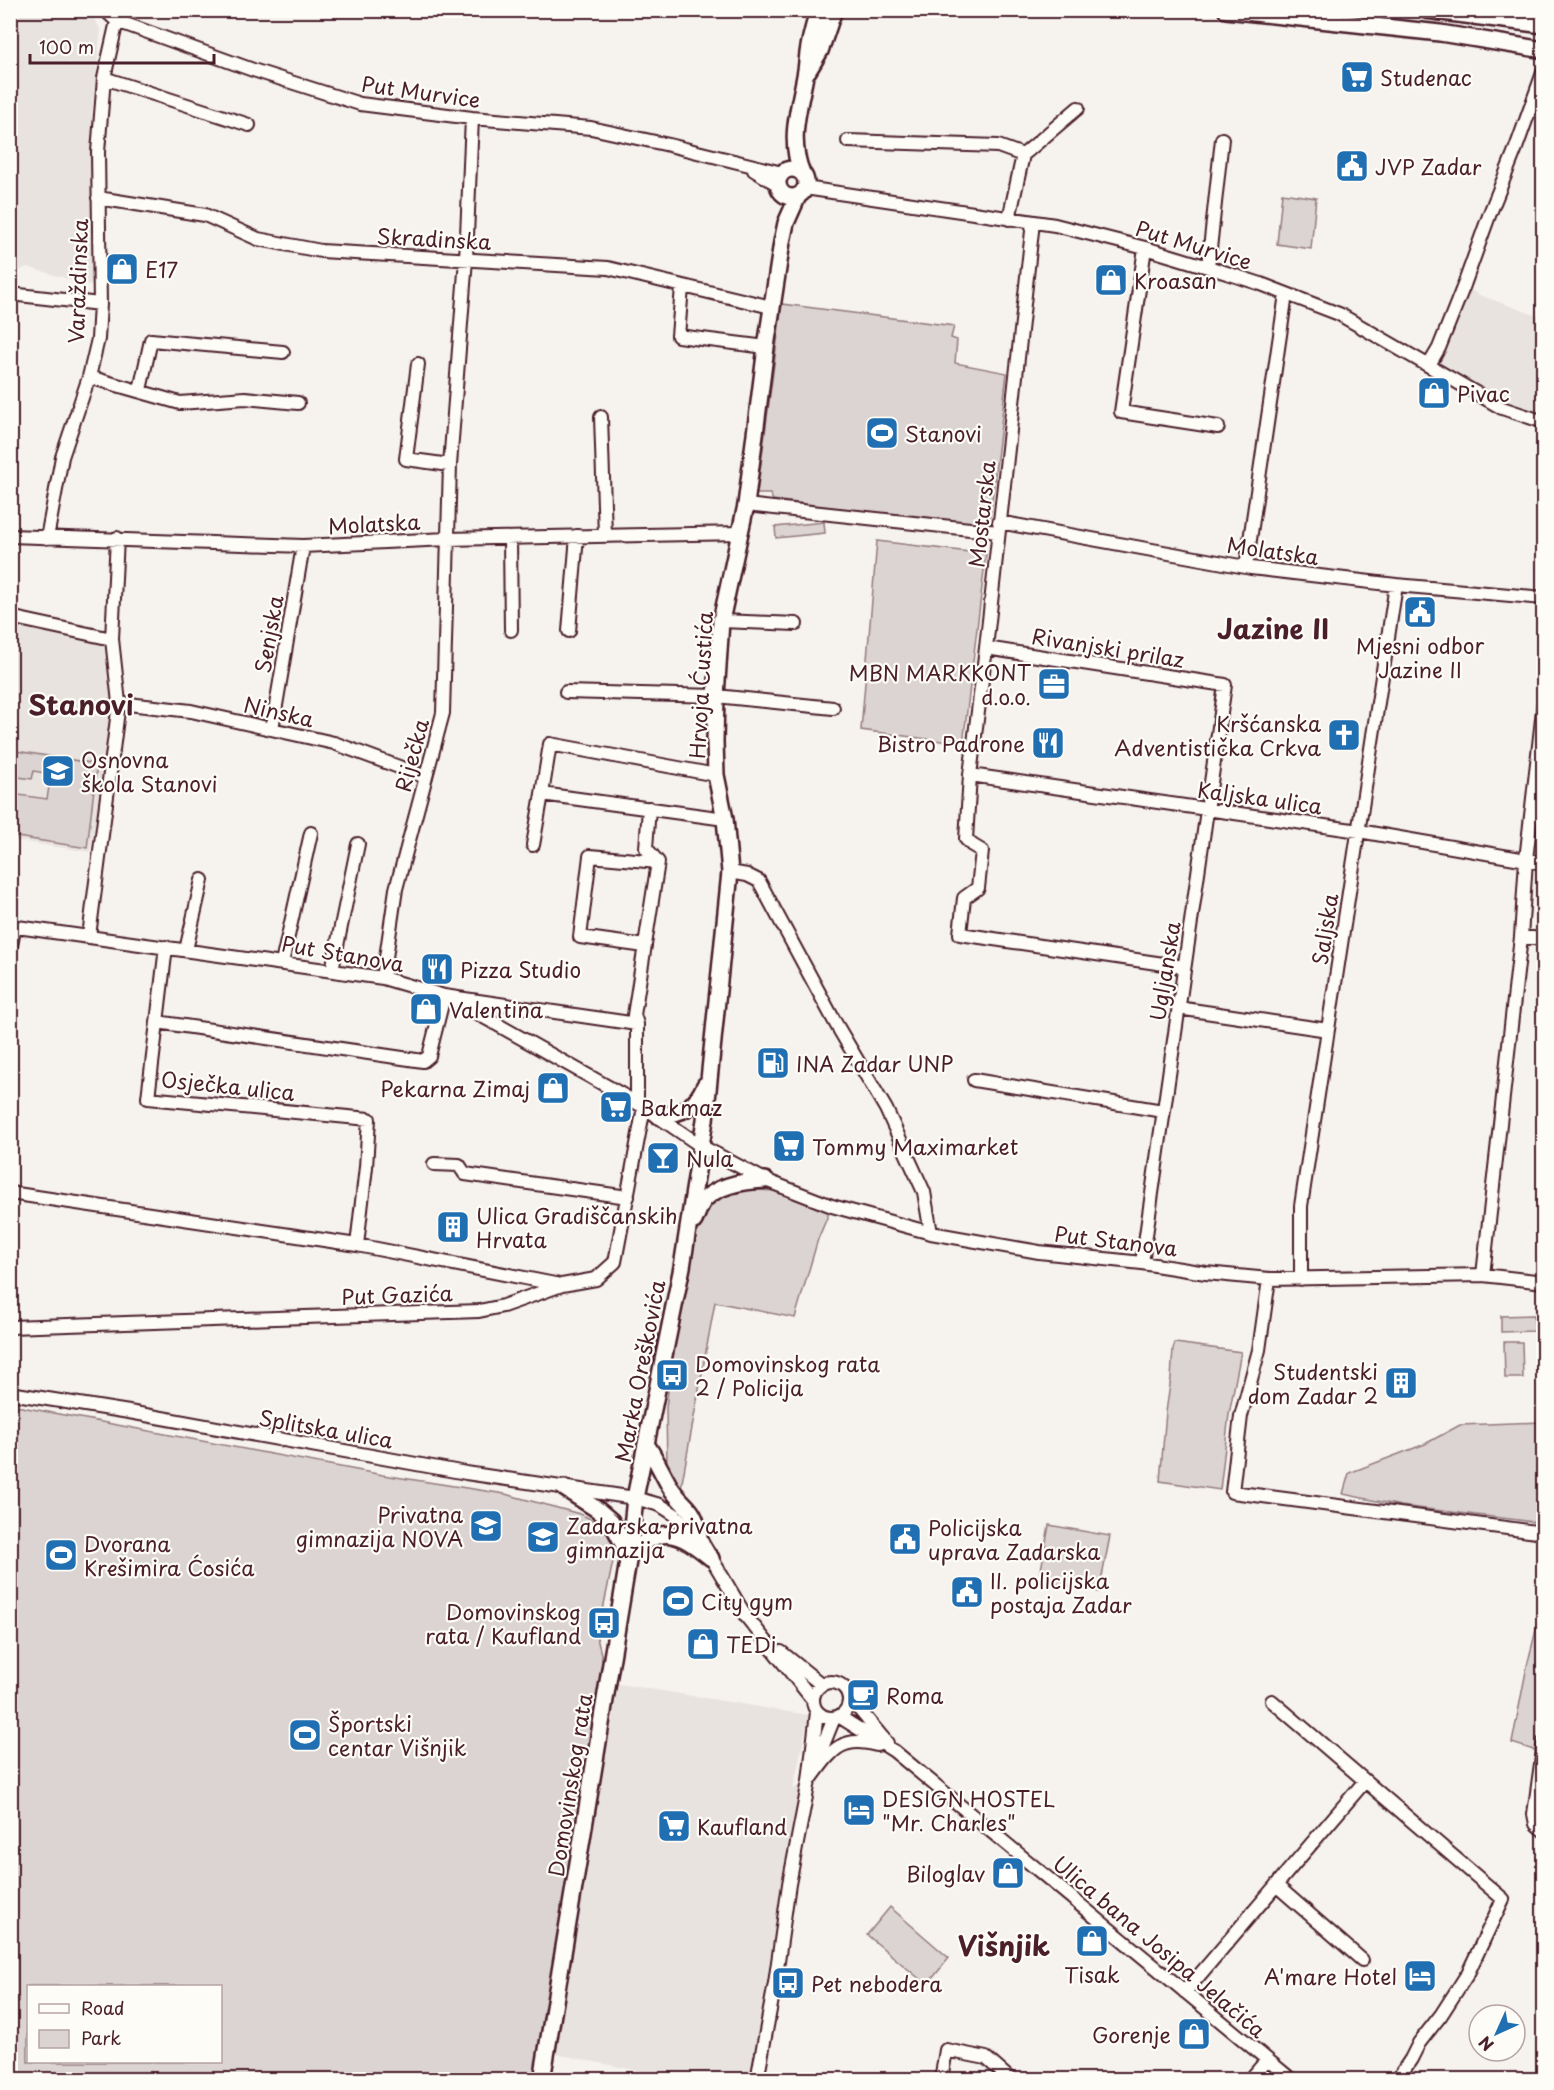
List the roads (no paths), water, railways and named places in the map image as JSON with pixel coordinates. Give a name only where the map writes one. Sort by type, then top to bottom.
[{"type":"main road","name":"Hrvoja Ćustića","points":[[805,76],[820,51],[834,10]]},
{"type":"main road","points":[[829,30],[844,10]]},
{"type":"main road","points":[[1226,10],[1440,33],[1544,50]]},
{"type":"main road","points":[[1426,10],[1544,25]]},
{"type":"main road","name":"Hrvoja Ćustića","points":[[786,223],[780,183],[795,133],[800,92],[805,76],[815,15]]},
{"type":"main road","name":"Hrvoja Ćustića","points":[[730,872],[725,819],[716,775],[716,696],[721,621],[746,505],[771,307],[786,223],[802,186],[795,133]]},
{"type":"main road","points":[[790,169],[802,186],[789,197],[780,183],[790,169]]},
{"type":"main road","points":[[701,1146],[730,872]]},
{"type":"main road","points":[[659,1116],[676,1114],[691,1107],[699,1099],[710,1074]]},
{"type":"main road","name":"Marka Oreškovića","points":[[635,1498],[685,1244],[701,1146]]},
{"type":"main road","points":[[685,1244],[705,1199],[728,1186],[746,1181],[765,1180]]},
{"type":"main road","points":[[646,1444],[655,1456],[670,1488],[691,1510],[698,1524],[699,1537]]},
{"type":"main road","points":[[564,1488],[611,1521],[629,1555],[642,1543],[666,1534],[689,1540],[711,1558]]},
{"type":"main road","name":"Domovinskog rata","points":[[542,2079],[629,1555],[635,1498]]},
{"type":"street","name":"Put Murvice","points":[[105,10],[117,21],[253,70],[360,104],[472,118],[591,128],[745,165],[780,183]]},
{"type":"street","name":"Varaždinska","points":[[47,538],[62,457],[89,377],[98,339],[100,304],[98,152],[104,78],[117,21]]},
{"type":"street","points":[[1429,365],[1439,348],[1464,285],[1544,70]]},
{"type":"street","points":[[104,78],[249,125]]},
{"type":"street","points":[[1009,219],[1023,155],[1078,108]]},
{"type":"street","name":"Riječka","points":[[383,978],[396,889],[443,713],[450,465],[466,259],[472,118]]},
{"type":"street","points":[[1208,267],[1222,139]]},
{"type":"street","points":[[848,141],[998,146],[1023,155]]},
{"type":"street","name":"Put Murvice","points":[[802,186],[1055,225],[1208,267],[1339,314],[1502,408],[1544,422]]},
{"type":"street","name":"Skradinska","points":[[98,198],[205,215],[258,239],[321,251],[608,268],[771,307]]},
{"type":"street","name":"Mostarska","points":[[1033,222],[970,775],[966,839],[982,851],[978,888],[964,897],[960,934],[1184,967]]},
{"type":"street","points":[[1145,248],[1121,412],[1218,426]]},
{"type":"street","points":[[682,287],[678,336],[766,347]]},
{"type":"street","points":[[10,294],[100,304]]},
{"type":"street","points":[[1246,567],[1286,294]]},
{"type":"street","points":[[140,390],[151,340],[283,352]]},
{"type":"street","points":[[418,364],[406,459],[450,465]]},
{"type":"street","points":[[89,377],[180,403],[245,398],[298,403]]},
{"type":"street","points":[[601,417],[605,535]]},
{"type":"street","name":"Molatska","points":[[746,505],[999,527],[1246,567],[1396,585],[1544,598]]},
{"type":"street","name":"Molatska","points":[[10,536],[303,546],[447,539],[740,533]]},
{"type":"street","points":[[569,630],[577,536]]},
{"type":"street","points":[[89,936],[119,703],[112,639],[117,538]]},
{"type":"street","points":[[510,538],[511,630]]},
{"type":"street","name":"Senjska","points":[[272,729],[303,546]]},
{"type":"street","name":"Saljska","points":[[1301,1280],[1301,1206],[1396,585]]},
{"type":"street","points":[[10,617],[112,639]]},
{"type":"street","points":[[721,621],[796,624]]},
{"type":"street","name":"Rivanjski prilaz","points":[[986,648],[1225,685]]},
{"type":"street","name":"Ugljanska","points":[[1142,1263],[1225,685]]},
{"type":"street","points":[[566,692],[716,696],[832,708]]},
{"type":"street","points":[[1483,1275],[1521,937],[1526,860],[1544,701]]},
{"type":"street","name":"Ninska","points":[[119,703],[191,711],[334,743],[426,777]]},
{"type":"street","points":[[532,845],[550,744],[716,775]]},
{"type":"street","name":"Kaljska ulica","points":[[970,775],[1359,831],[1544,863]]},
{"type":"street","points":[[542,794],[725,819]]},
{"type":"street","points":[[649,808],[646,848],[658,862]]},
{"type":"street","points":[[282,963],[311,833]]},
{"type":"street","points":[[332,970],[358,844]]},
{"type":"street","points":[[645,946],[580,937],[590,856],[658,862]]},
{"type":"street","name":"Put Gazića","points":[[10,1327],[479,1311],[503,1306],[561,1285],[596,1279],[615,1263],[628,1197],[641,1105],[634,1015],[658,862]]},
{"type":"street","points":[[730,872],[747,875],[759,881],[886,1109],[924,1191],[931,1233]]},
{"type":"street","points":[[186,950],[202,880]]},
{"type":"street","points":[[10,950],[13,926]]},
{"type":"street","name":"Put Stanova","points":[[13,926],[383,978],[444,996],[641,1105],[701,1146],[765,1180],[843,1210],[931,1233],[1039,1252],[1269,1279],[1483,1275],[1544,1282]]},
{"type":"street","points":[[1521,937],[1544,939]]},
{"type":"street","name":"Osječka ulica","points":[[166,947],[148,1098],[369,1119],[357,1245]]},
{"type":"street","points":[[157,1022],[423,1061],[429,1056],[444,996],[636,1024]]},
{"type":"street","points":[[1178,1008],[1328,1030]]},
{"type":"street","points":[[974,1080],[1163,1111]]},
{"type":"street","points":[[434,1164],[459,1165],[465,1174],[628,1197]]},
{"type":"street","points":[[10,1193],[357,1245],[561,1285]]},
{"type":"street","points":[[1269,1279],[1259,1350],[1241,1416],[1232,1492],[1544,1533]]},
{"type":"street","name":"Splitska ulica","points":[[10,1393],[564,1488],[635,1498]]},
{"type":"street","points":[[635,1498],[660,1505],[674,1514],[699,1537],[745,1615],[822,1716],[837,1718]]},
{"type":"street","points":[[762,1636],[822,1685]]},
{"type":"street","points":[[757,2079],[775,1983],[791,1872],[809,1781],[814,1694],[827,1682],[839,1684],[848,1691],[848,1708],[837,1718],[809,1781]]},
{"type":"street","name":"Ulica bana Josipa Jelačića","points":[[849,1697],[894,1751]]},
{"type":"street","points":[[1272,1701],[1503,1899],[1468,1973],[1397,2079]]},
{"type":"street","name":"Ulica bana Josipa Jelačića","points":[[837,1718],[894,1751],[1292,2079]]},
{"type":"street","points":[[809,1781],[830,1753],[844,1743],[861,1741],[894,1751]]},
{"type":"street","points":[[1544,1742],[1534,1814],[1536,1824],[1544,1831]]},
{"type":"street","points":[[1185,1992],[1365,1781]]},
{"type":"street","points":[[1276,1885],[1362,1960]]},
{"type":"street","points":[[941,2079],[946,2050],[986,2058],[1011,2079]]},
{"type":"street","points":[[1250,2079],[1267,2060]]},
{"type":"place","name":"Studenac","points":[[1357,77]]},
{"type":"place","name":"JVP Zadar","points":[[1352,166]]},
{"type":"place","name":"E17","points":[[122,269]]},
{"type":"place","name":"Kroasan","points":[[1111,280]]},
{"type":"place","name":"Pivac","points":[[1434,393]]},
{"type":"place","name":"Stanovi","points":[[882,433]]},
{"type":"place","name":"Mjesni odbor Jazine II","points":[[1420,612]]},
{"type":"place","name":"MBN MARKKONT d.o.o.","points":[[1054,684]]},
{"type":"place","name":"Kršćanska Adventistička Crkva","points":[[1344,735]]},
{"type":"place","name":"Bistro Padrone","points":[[1048,743]]},
{"type":"place","name":"Osnovna škola Stanovi","points":[[58,771]]},
{"type":"place","name":"Pizza Studio","points":[[437,969]]},
{"type":"place","name":"Valentina","points":[[426,1009]]},
{"type":"place","name":"INA Zadar UNP","points":[[773,1063]]},
{"type":"place","name":"Pekarna Zimaj","points":[[553,1088]]},
{"type":"place","name":"Bakmaz","points":[[616,1107]]},
{"type":"place","name":"Tommy Maximarket","points":[[789,1146]]},
{"type":"place","name":"Nula","points":[[663,1158]]},
{"type":"place","name":"Ulica Gradiščanskih Hrvata","points":[[453,1227]]},
{"type":"place","name":"Domovinskog rata 2 / Policija","points":[[672,1375]]},
{"type":"place","name":"Studentski dom Zadar 2","points":[[1401,1383]]},
{"type":"place","name":"Privatna gimnazija NOVA","points":[[486,1526]]},
{"type":"place","name":"Zadarska privatna gimnazija","points":[[543,1537]]},
{"type":"place","name":"Policijska uprava Zadarska","points":[[905,1539]]},
{"type":"place","name":"Dvorana Krešimira Ćosića","points":[[61,1555]]},
{"type":"place","name":"II. policijska postaja Zadar","points":[[967,1592]]},
{"type":"place","name":"City gym","points":[[678,1601]]},
{"type":"place","name":"Domovinskog rata / Kaufland","points":[[604,1623]]},
{"type":"place","name":"TEDi","points":[[703,1644]]},
{"type":"place","name":"Roma","points":[[863,1695]]},
{"type":"place","name":"Športski centar Višnjik","points":[[305,1735]]},
{"type":"place","name":"DESIGN HOSTEL \"Mr. Charles\"","points":[[859,1810]]},
{"type":"place","name":"Kaufland","points":[[674,1826]]},
{"type":"place","name":"Biloglav","points":[[1008,1873]]},
{"type":"place","name":"Tisak","points":[[1092,1941]]},
{"type":"place","name":"A'mare Hotel","points":[[1420,1976]]},
{"type":"place","name":"Pet nebodera","points":[[788,1983]]},
{"type":"place","name":"Gorenje","points":[[1194,2034]]},
{"type":"district","name":"Jazine II","points":[[1273,627]]},
{"type":"district","name":"Stanovi","points":[[81,703]]},
{"type":"district","name":"Višnjik","points":[[1004,1944]]}]
